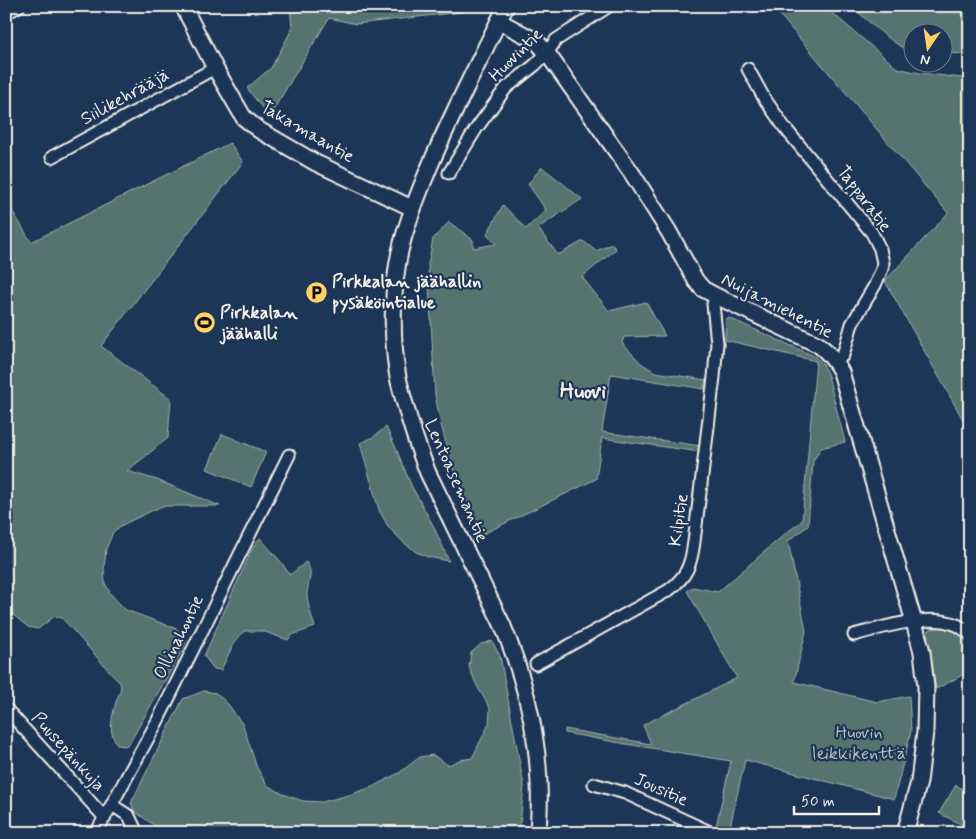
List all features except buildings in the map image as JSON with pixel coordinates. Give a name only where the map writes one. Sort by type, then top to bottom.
[{"type":"street","points":[[6,13],[19,6]]},
{"type":"street","name":"Takamaantie","points":[[182,6],[244,118],[260,130],[316,162],[412,208]]},
{"type":"street","name":"Lentoasemantie","points":[[506,6],[444,132],[412,208],[395,280],[394,339],[397,372],[409,419],[425,466],[502,624],[522,679],[530,710],[538,763],[538,833]]},
{"type":"street","name":"Huovintie","points":[[449,173],[476,129],[506,88],[535,65],[556,40],[609,6]]},
{"type":"street","name":"Nuijamiehentie","points":[[498,21],[536,41],[547,53],[633,175],[670,232],[696,281],[703,289],[819,345],[837,362],[922,652],[926,687],[925,732],[919,782],[905,833]]},
{"type":"street","name":"Siilikehrääjä","points":[[52,157],[216,68]]},
{"type":"street","name":"Tapparatie","points":[[748,69],[764,98],[785,128],[872,233],[880,249],[882,269],[875,285],[852,324],[843,355],[837,362]]},
{"type":"street","name":"Kilpitie","points":[[536,664],[669,590],[683,577],[688,568],[694,542],[714,377],[717,343],[713,304],[716,296]]},
{"type":"street","name":"Ollinahontie","points":[[96,833],[156,722],[289,455]]},
{"type":"street","points":[[854,635],[888,626],[931,621],[957,626],[970,634]]},
{"type":"street","name":"Puusepänkuja","points":[[6,709],[105,818]]},
{"type":"street","name":"Jousitie","points":[[594,784],[626,793],[712,833]]},
{"type":"street","points":[[112,806],[129,816],[137,833]]},
{"type":"green space","points":[[290,6],[467,6],[462,12],[356,24],[329,18],[269,117],[247,88],[271,68],[292,29]]},
{"type":"green space","points":[[772,6],[824,6],[897,68],[904,70],[904,72],[970,79],[970,432],[885,281],[948,213]]},
{"type":"green space","points":[[851,6],[970,6],[970,54],[954,53],[954,22],[904,22],[904,48],[881,32]]},
{"type":"green space","points":[[230,143],[243,162],[101,346],[171,399],[168,438],[127,471],[157,480],[220,506],[162,506],[122,525],[113,532],[106,549],[104,568],[105,583],[110,593],[126,610],[177,629],[186,640],[184,647],[129,744],[124,746],[118,745],[112,735],[111,725],[120,683],[62,618],[55,616],[38,629],[28,627],[6,609],[6,200],[31,242]]},
{"type":"green space","points":[[542,167],[582,199],[538,228],[558,255],[583,241],[596,251],[612,244],[616,249],[582,277],[609,311],[646,302],[665,336],[624,337],[622,343],[641,363],[655,372],[706,380],[704,389],[611,374],[602,432],[701,446],[700,452],[602,438],[596,479],[483,534],[456,479],[441,425],[435,395],[428,264],[433,239],[449,222],[473,240],[473,248],[496,244],[487,234],[503,205],[526,229],[546,210],[528,184]]},
{"type":"green space","name":"Huovin leikkikenttä","points":[[729,318],[814,356],[823,364],[828,376],[845,442],[821,448],[813,461],[808,526],[788,541],[806,631],[794,682],[877,702],[909,696],[911,731],[894,799],[745,760],[729,831],[716,826],[731,761],[565,733],[565,729],[651,744],[643,725],[737,678],[687,591],[693,587],[718,592],[802,521],[816,361],[725,340],[726,319]]},
{"type":"green space","points":[[386,427],[411,485],[433,525],[449,561],[428,557],[416,552],[389,528],[379,510],[360,443],[372,438]]},
{"type":"green space","points":[[222,434],[266,452],[251,487],[207,469]]},
{"type":"green space","points":[[260,538],[290,575],[306,562],[309,566],[310,574],[307,596],[315,627],[292,635],[288,640],[262,631],[244,631],[234,643],[221,670],[214,669],[204,656],[253,547]]},
{"type":"green space","points":[[941,627],[959,632],[970,641],[970,646],[962,653],[970,663],[970,671],[936,689],[927,639],[929,630]]},
{"type":"green space","points":[[492,641],[500,656],[524,786],[519,833],[165,833],[134,811],[131,803],[183,699],[204,691],[216,693],[228,704],[243,725],[257,768],[267,785],[283,794],[303,801],[322,802],[372,787],[399,773],[420,757],[433,755],[448,765],[472,758],[489,724],[490,708],[477,686],[469,667],[471,653],[481,644]]},
{"type":"green space","points":[[956,785],[970,794],[970,829],[939,813]]},
{"type":"place","name":"Pirkkalan jäähallin pysäköintialue","points":[[316,292]]},
{"type":"place","name":"Pirkkalan jäähalli","points":[[204,323]]},
{"type":"district","name":"Huovi","points":[[583,392]]}]
